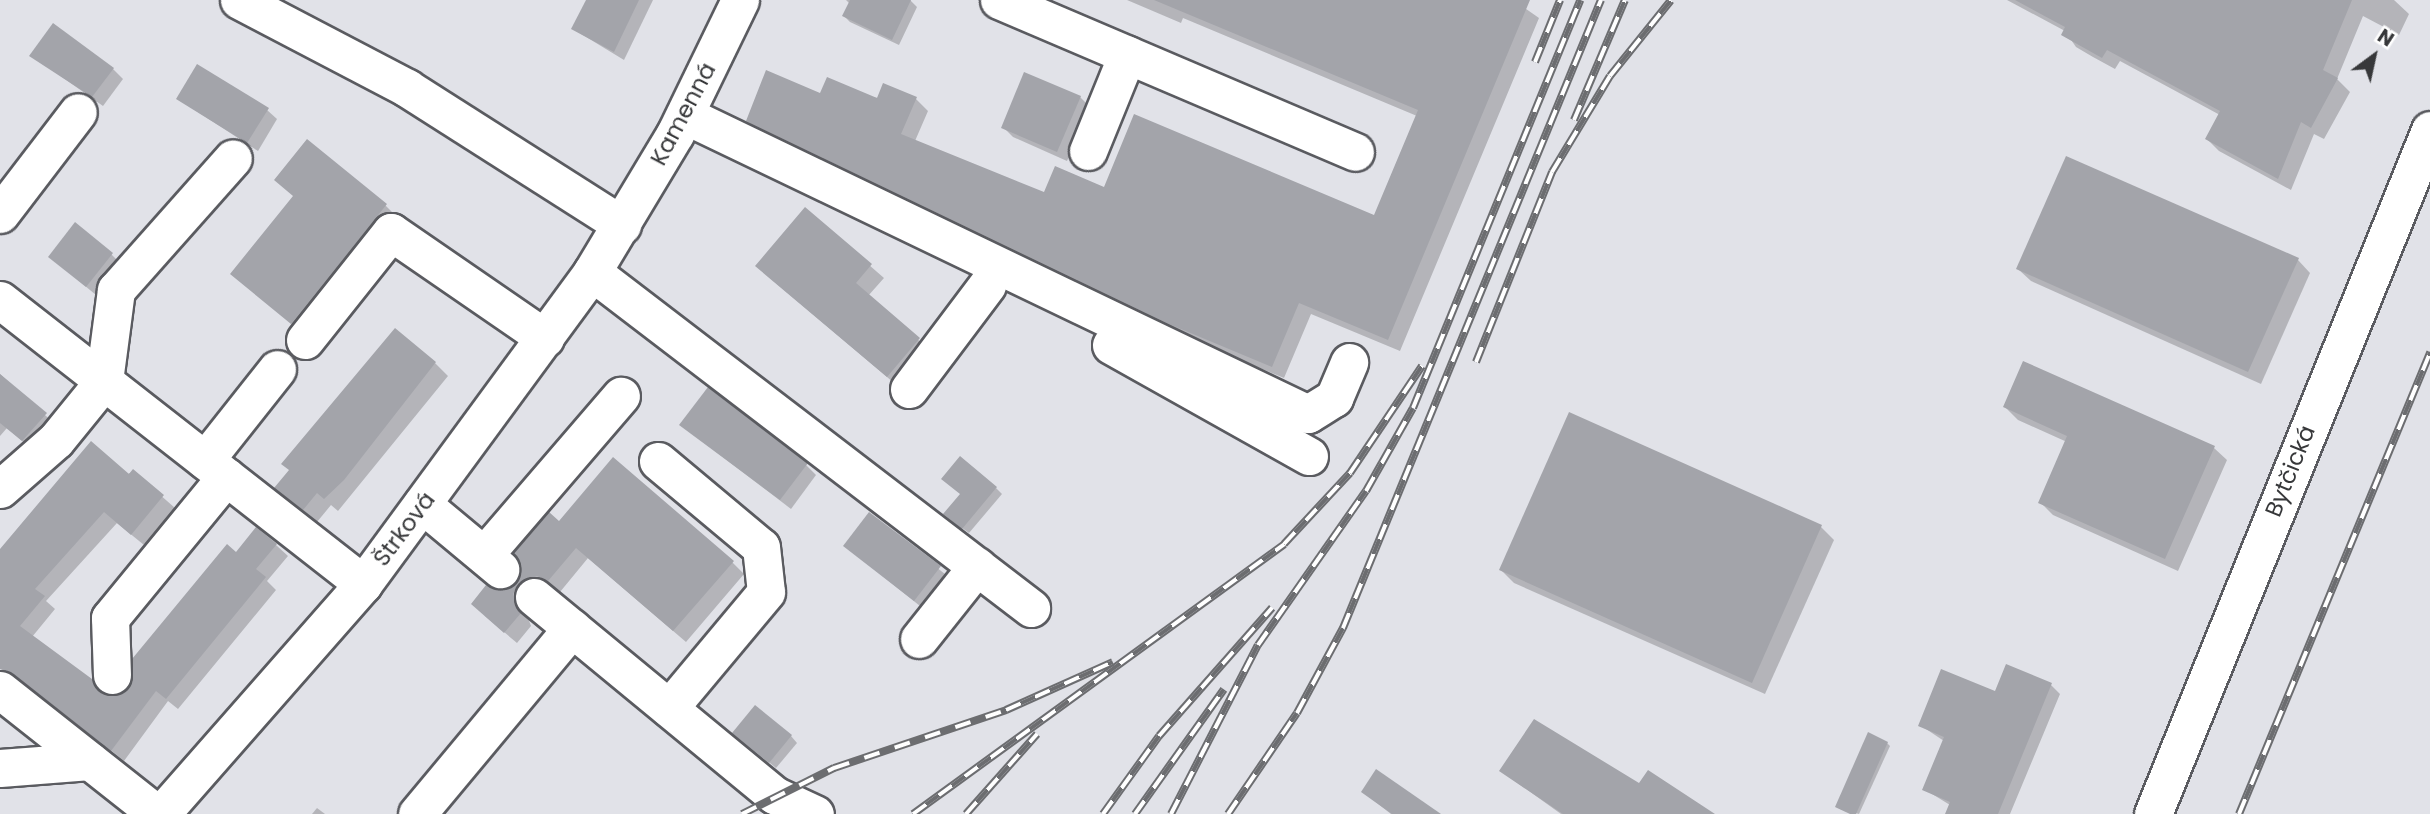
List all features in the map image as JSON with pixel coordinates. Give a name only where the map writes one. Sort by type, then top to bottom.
[{"type":"street","points":[[239,0],[407,88],[622,225]]},
{"type":"street","name":"Kamenná","points":[[622,225],[680,124],[740,0]]},
{"type":"street","points":[[999,0],[1355,152]]},
{"type":"street","points":[[1088,150],[1127,55]]},
{"type":"street","points":[[0,214],[78,112]]},
{"type":"street","points":[[680,124],[987,285],[1114,346],[1309,456]]},
{"type":"street","points":[[680,124],[1308,414],[1334,398],[1349,362]]},
{"type":"street","name":"Bytčická","points":[[2153,814],[2430,130]]},
{"type":"street","points":[[0,489],[56,440],[104,381],[116,290],[233,158]]},
{"type":"street","name":"Štrková","points":[[159,814],[363,584],[545,338],[622,225]]},
{"type":"street","points":[[305,340],[391,232],[545,338]]},
{"type":"street","points":[[592,272],[1031,608]]},
{"type":"street","points":[[909,389],[987,285]]},
{"type":"street","points":[[0,300],[363,584]]},
{"type":"street","points":[[112,675],[110,618],[216,468],[277,369]]},
{"type":"street","points":[[422,504],[492,562],[621,396]]},
{"type":"street","points":[[658,461],[761,547],[766,592],[669,708]]},
{"type":"street","points":[[919,639],[977,566]]},
{"type":"street","points":[[534,597],[669,708],[782,807],[816,814]]},
{"type":"street","points":[[417,814],[572,628]]},
{"type":"street","points":[[0,690],[159,814]]},
{"type":"street","points":[[0,768],[90,761]]},
{"type":"building","points":[[586,0],[639,0],[614,52],[571,29]]},
{"type":"building","points":[[850,0],[911,0],[892,40],[842,16]]},
{"type":"building","points":[[1154,0],[1530,0],[1388,340],[1299,303],[1272,367],[1169,324],[746,121],[766,70],[820,93],[827,77],[877,98],[883,83],[917,97],[901,134],[1044,192],[1055,166],[1104,187],[1134,114],[1374,215],[1418,110]]},
{"type":"building","points":[[2015,0],[2352,0],[2323,70],[2338,78],[2311,128],[2301,122],[2278,179],[2205,139],[2220,111],[2107,50],[2102,58],[2061,35],[2065,27]]},
{"type":"building","points":[[53,23],[114,68],[92,97],[29,56]]},
{"type":"building","points":[[197,64],[269,108],[247,143],[176,99]]},
{"type":"building","points":[[1024,72],[1081,96],[1057,152],[1001,128]]},
{"type":"building","points":[[307,139],[387,204],[291,324],[230,274],[293,196],[274,180]]},
{"type":"building","points":[[2066,156],[2299,258],[2248,372],[2016,269]]},
{"type":"building","points":[[805,207],[872,264],[856,283],[920,338],[887,377],[755,266]]},
{"type":"building","points":[[75,222],[113,253],[86,287],[48,257]]},
{"type":"building","points":[[395,328],[436,362],[344,480],[324,499],[317,493],[303,510],[274,488],[289,470],[281,464]]},
{"type":"building","points":[[2023,361],[2215,446],[2165,559],[2038,503],[2067,436],[2003,407]]},
{"type":"building","points":[[0,374],[47,413],[22,441],[0,423]]},
{"type":"building","points":[[708,387],[808,463],[780,500],[679,425]]},
{"type":"building","points":[[1569,412],[1822,525],[1752,683],[1499,570]]},
{"type":"building","points":[[91,441],[129,474],[133,469],[164,495],[131,535],[104,512],[35,589],[45,596],[20,626],[92,679],[102,693],[113,696],[130,685],[132,659],[227,544],[236,552],[256,527],[277,544],[256,569],[266,577],[166,699],[156,691],[111,751],[13,674],[0,669],[0,549]]},
{"type":"building","points":[[960,456],[997,487],[962,529],[943,514],[960,494],[941,479]]},
{"type":"building","points":[[613,457],[734,561],[673,631],[576,548],[548,581],[537,576],[518,583],[513,594],[521,613],[504,633],[471,604],[486,585],[497,590],[516,583],[521,572],[514,553],[549,512],[559,521]]},
{"type":"building","points":[[869,512],[941,566],[914,601],[843,546]]},
{"type":"building","points":[[2006,664],[2052,683],[1998,814],[1945,814],[1950,802],[1922,790],[1944,737],[1918,726],[1941,669],[1995,691]]},
{"type":"building","points":[[755,705],[792,735],[769,763],[732,733]]},
{"type":"building","points":[[1534,719],[1639,783],[1648,770],[1715,814],[1563,814],[1499,771]]},
{"type":"building","points":[[1868,732],[1888,742],[1856,814],[1850,814],[1835,807]]},
{"type":"building","points":[[1376,769],[1441,814],[1392,814],[1361,792]]},
{"type":"railway","points":[[1535,62],[1560,0]]},
{"type":"railway","points":[[1171,814],[1258,645],[1366,491],[1413,408],[1580,0]]},
{"type":"railway","points":[[1228,814],[1297,713],[1343,628],[1601,0]]},
{"type":"railway","points":[[1574,120],[1625,0]]},
{"type":"railway","points":[[1476,362],[1552,172],[1610,76],[1671,0]]},
{"type":"railway","points":[[2239,814],[2430,352]]},
{"type":"railway","points":[[913,814],[1284,544],[1350,473],[1422,366]]},
{"type":"railway","points":[[1103,814],[1159,736],[1272,608]]},
{"type":"railway","points":[[742,814],[834,768],[1006,710],[1113,662]]},
{"type":"railway","points":[[1135,814],[1224,689]]},
{"type":"railway","points":[[966,814],[1037,734]]}]
